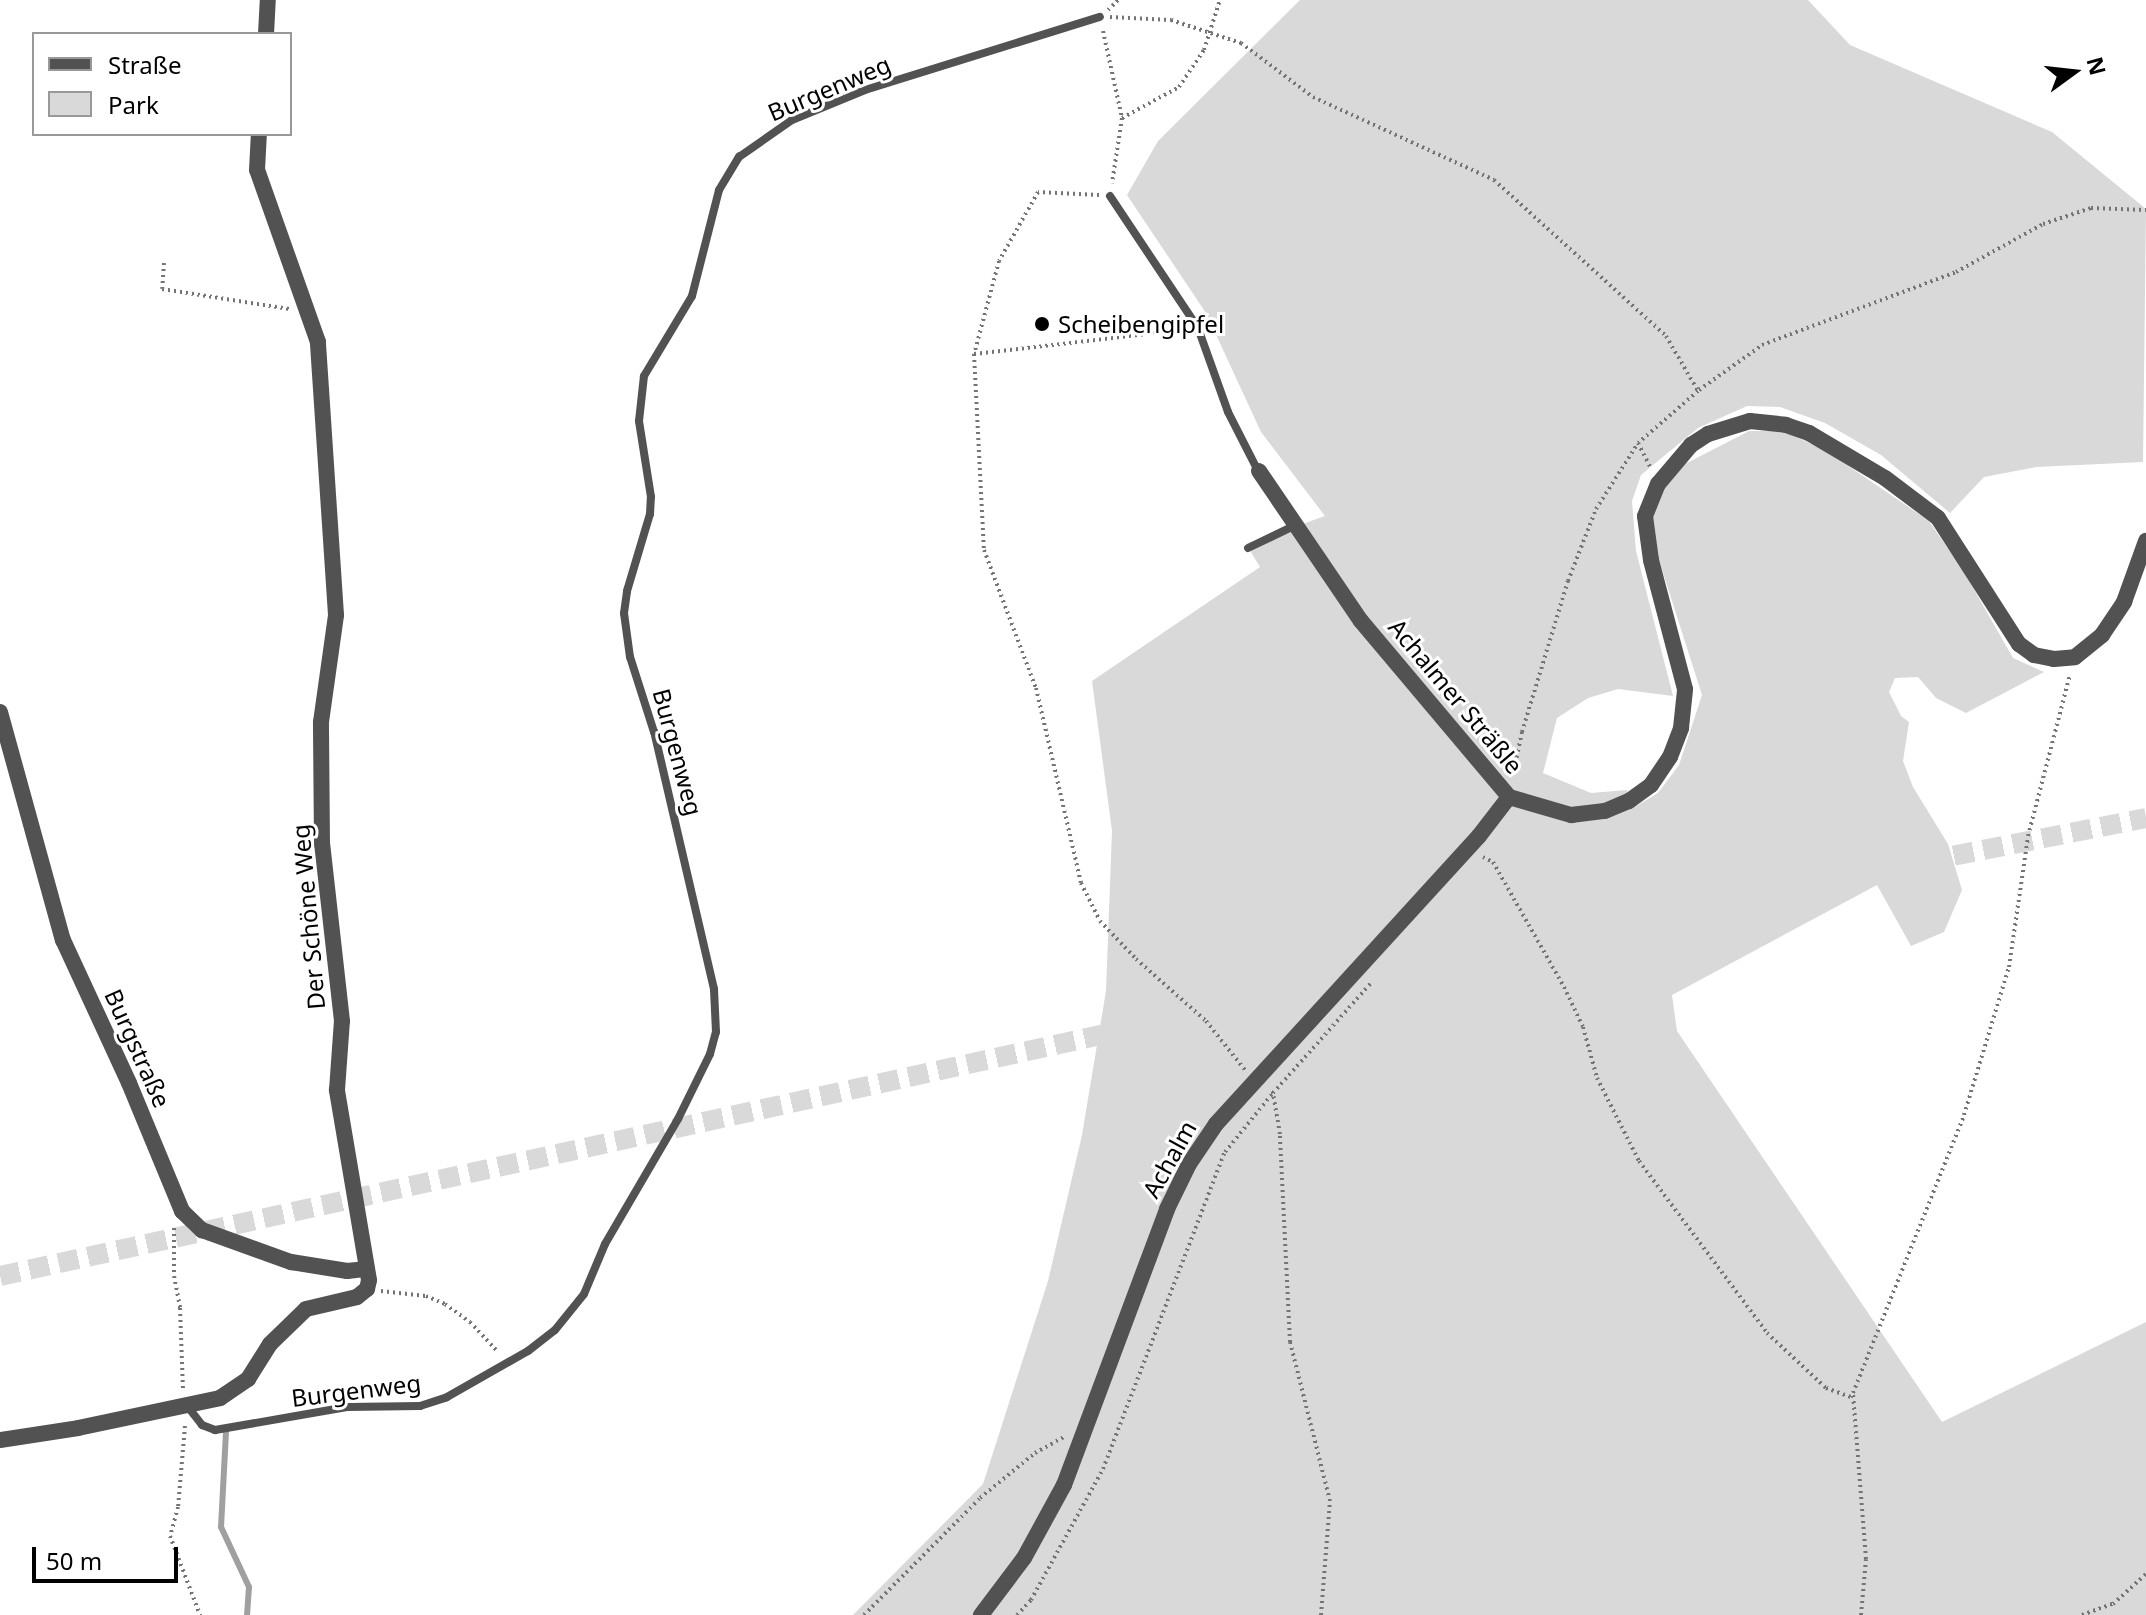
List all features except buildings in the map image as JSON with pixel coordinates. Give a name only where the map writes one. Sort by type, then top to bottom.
[{"type":"street","points":[[266,32],[268,0]]},
{"type":"street","name":"Der Schöne Weg","points":[[259,136],[257,170],[318,342],[336,615],[321,722],[322,844],[342,1021],[337,1090],[367,1269]]},
{"type":"street","name":"Achalmer Sträßle","points":[[1259,471],[1361,621],[1509,797],[1571,815],[1605,811],[1629,801],[1651,785],[1670,757],[1681,728],[1685,689],[1647,536],[1645,516],[1658,484],[1691,445],[1708,434],[1750,421],[1786,425],[1809,433],[1885,478],[1938,518],[2019,644],[2034,655],[2054,659],[2075,657]]},
{"type":"street","points":[[2075,657],[2102,635],[2124,602],[2146,541]]},
{"type":"street","name":"Burgstraße","points":[[0,712],[63,940],[129,1083],[182,1211]]},
{"type":"street","name":"Achalm","points":[[981,1615],[1024,1558],[1064,1485],[1167,1209],[1189,1164],[1216,1124],[1479,836],[1509,797]]},
{"type":"street","points":[[0,1440],[188,1407],[220,1398],[248,1379],[270,1344],[306,1309],[367,1291],[367,1269],[347,1271],[265,1254],[202,1230],[182,1211]]},
{"type":"lane","name":"Burgenweg","points":[[188,1407],[202,1425],[215,1430],[347,1407],[420,1406],[447,1397],[528,1351],[555,1330],[584,1294],[605,1244],[685,1106],[710,1054],[716,1032],[714,989],[654,732],[630,657],[624,613],[627,591],[650,514],[651,497],[639,421],[644,376],[692,296],[719,190],[739,157],[792,120],[865,90],[1100,17]]},
{"type":"lane","points":[[1110,196],[1198,328],[1228,412],[1259,471]]},
{"type":"lane","points":[[1248,548],[1294,526]]},
{"type":"path","points":[[1122,118],[1179,87],[1204,50],[1220,0]]},
{"type":"path","points":[[1321,1615],[1330,1501],[1290,1342],[1280,1134],[1273,1093],[1254,1081],[1206,1021],[1136,959],[1100,921],[1081,883],[1036,688],[984,550],[974,354],[999,261],[1038,192],[1110,196],[1122,118],[1100,17],[1171,20],[1241,43],[1313,97],[1494,180],[1666,336],[1698,391]]},
{"type":"path","points":[[1509,797],[1522,732],[1568,581],[1596,509],[1638,443],[1698,391],[1762,345],[1956,272],[2043,224],[2091,208],[2146,210]]},
{"type":"path","points":[[164,263],[162,289],[307,312]]},
{"type":"path","points":[[974,354],[1198,328]]},
{"type":"path","points":[[1638,443],[1658,484]]},
{"type":"path","points":[[1861,1615],[1866,1559],[1853,1398],[1964,1115],[2009,967],[2028,836],[2075,657]]},
{"type":"path","points":[[1483,857],[1493,862],[1564,987],[1583,1027],[1597,1078],[1639,1161],[1767,1333],[1826,1388],[1853,1398]]},
{"type":"path","points":[[1017,1615],[1031,1600],[1103,1469],[1225,1152],[1273,1093]]},
{"type":"path","points":[[182,1211],[174,1229],[174,1276],[180,1308],[182,1388],[188,1407]]},
{"type":"path","points":[[386,1291],[426,1296],[445,1304],[470,1322],[493,1346]]},
{"type":"path","points":[[864,1615],[980,1498],[1035,1453],[1068,1435],[1085,1430]]},
{"type":"path","points":[[181,1449],[178,1507],[170,1536],[200,1615]]},
{"type":"path","points":[[2082,1615],[2113,1604],[2146,1574]]},
{"type":"green space","points":[[1300,0],[1808,0],[1850,45],[2052,132],[2146,209],[2143,462],[2036,467],[1984,477],[1950,513],[1881,455],[1825,423],[1780,407],[1747,406],[1698,428],[1641,475],[1632,501],[1636,551],[1673,696],[1618,689],[1588,698],[1557,718],[1543,773],[1591,793],[1627,790],[1633,808],[1658,793],[1679,765],[1702,695],[1658,557],[1650,517],[1662,487],[1685,464],[1749,431],[1783,431],[1825,450],[1929,521],[1964,572],[2013,658],[2044,672],[1966,713],[1936,698],[1918,677],[1895,678],[1889,692],[1901,716],[1909,722],[1903,761],[1913,787],[1948,844],[1962,890],[1944,932],[1911,946],[1877,885],[1672,995],[1677,1031],[1942,1422],[2146,1322],[2146,1615],[853,1615],[983,1484],[1048,1281],[1082,1135],[1106,991],[1112,831],[1092,681],[1260,567],[1246,544],[1325,516],[1261,432],[1206,313],[1127,195],[1158,141]]},
{"type":"waterway","points":[[226,1432],[221,1527],[249,1587],[247,1615]]},
{"type":"tunnel","points":[[0,1276],[1630,919],[2146,818]]},
{"type":"place","name":"Scheibengipfel","points":[[1042,324]]}]
